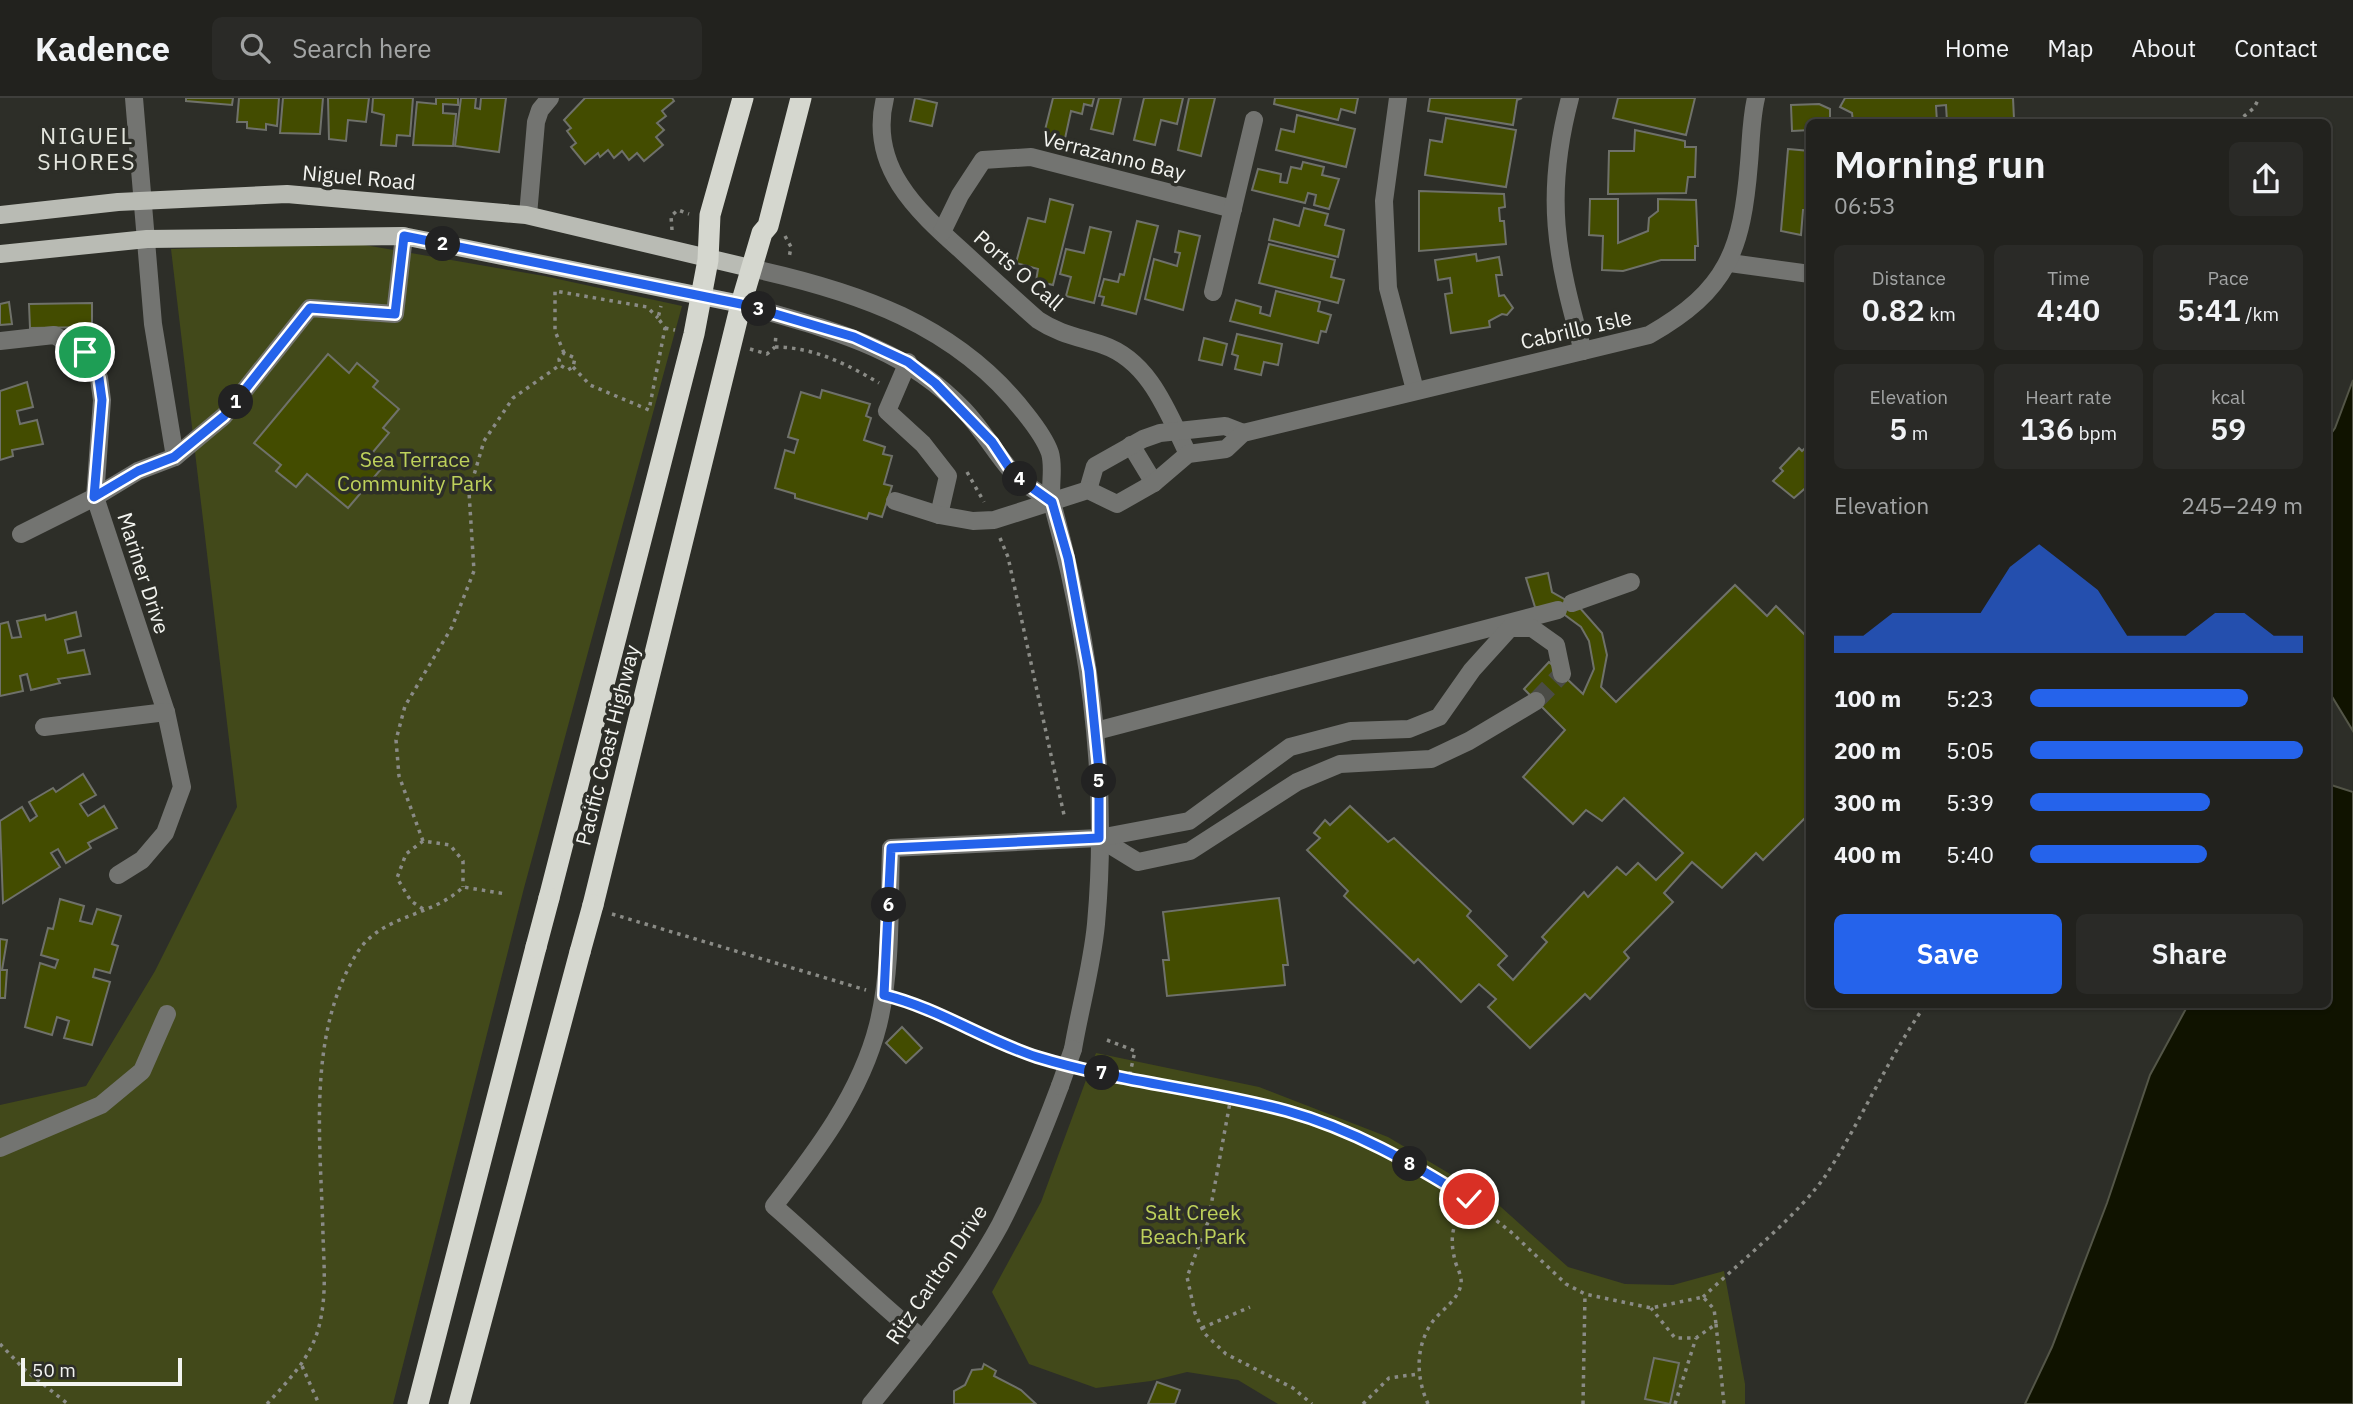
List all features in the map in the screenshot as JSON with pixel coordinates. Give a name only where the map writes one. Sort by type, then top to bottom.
[{"type":"highway","name":"Pacific Coast Highway","points":[[418,1404],[702,295],[708,260],[710,215],[743,98]]},
{"type":"highway","name":"Pacific Coast Highway","points":[[459,1404],[580,952],[601,909],[741,304],[762,233],[768,226],[801,98]]},
{"type":"main road","name":"Niguel Road","points":[[0,215],[142,201],[287,194],[528,215],[750,268]]},
{"type":"main road","points":[[0,254],[147,239],[404,236],[741,304]]},
{"type":"street","points":[[134,98],[153,324],[174,457]]},
{"type":"street","points":[[528,215],[536,122],[540,110],[550,98]]},
{"type":"street","name":"Ports O Call","points":[[884,98],[882,135],[886,159],[898,186],[918,211],[1038,320],[1057,333],[1106,346],[1135,362],[1158,392],[1188,454]]},
{"type":"street","points":[[1398,98],[1384,201],[1388,288],[1415,390]]},
{"type":"street","points":[[1570,98],[1561,133],[1554,184],[1565,286],[1583,351]]},
{"type":"street","name":"Cabrillo Isle","points":[[1188,454],[1226,449],[1243,433],[1650,335],[1682,317],[1711,288],[1730,263],[1745,215],[1756,98]]},
{"type":"street","points":[[1213,292],[1254,120]]},
{"type":"street","name":"Verrazanno Bay","points":[[942,232],[960,195],[983,160],[1003,157],[1031,157],[1233,209]]},
{"type":"street","name":"Mariner Drive","points":[[118,875],[142,860],[165,833],[182,787],[166,712],[94,497],[138,471],[174,457],[224,416],[310,308],[395,314],[404,236]]},
{"type":"street","points":[[1730,263],[1806,273]]},
{"type":"street","name":"Ritz Carlton Drive","points":[[750,268],[849,294],[909,317],[937,333],[995,380],[1026,414],[1050,452],[1052,502],[1071,570],[1089,671],[1096,731],[1099,838],[1096,928],[1073,1049],[1033,1156],[999,1227],[923,1339],[871,1404]]},
{"type":"street","points":[[741,304],[854,337],[908,362],[964,410],[992,442],[1014,475],[1052,502]]},
{"type":"street","points":[[0,341],[54,335],[85,352],[99,378],[102,400],[94,497],[20,534]]},
{"type":"street","points":[[908,362],[887,411],[923,444],[948,476],[939,515]]},
{"type":"street","name":"Cabrillo Isle","points":[[1088,490],[1096,466],[1131,445],[1160,433],[1178,434],[1225,426],[1243,433]]},
{"type":"street","points":[[1131,445],[1154,483]]},
{"type":"street","points":[[895,501],[939,515],[973,521],[993,520],[1088,490],[1117,503],[1154,483],[1188,454]]},
{"type":"street","points":[[1096,731],[1565,607],[1631,582]]},
{"type":"street","points":[[923,1339],[873,1298],[824,1249],[775,1206],[819,1149],[850,1095],[878,1028],[884,995],[891,848],[1099,838],[1189,821],[1290,747],[1351,731],[1409,729],[1439,717],[1472,670],[1510,628],[1532,628],[1556,645],[1562,674]]},
{"type":"street","points":[[1099,838],[1138,862],[1190,851],[1297,782],[1340,764],[1432,759],[1469,741],[1536,701]]},
{"type":"street","points":[[44,727],[166,712]]},
{"type":"street","points":[[0,1148],[101,1105],[142,1070],[167,1014]]},
{"type":"path","points":[[2241,119],[2254,108],[2259,98]]},
{"type":"path","points":[[564,353],[559,359],[560,365],[568,370],[573,367],[575,358],[564,353],[555,331],[555,291],[647,307],[658,318]]},
{"type":"path","points":[[573,367],[590,385],[613,398],[649,410],[665,328]]},
{"type":"path","points":[[775,347],[794,347],[845,363],[895,393]]},
{"type":"path","points":[[423,841],[399,776],[396,740],[404,706],[452,627],[474,571],[469,492],[484,441],[513,398],[560,365]]},
{"type":"path","points":[[964,466],[993,520],[1008,557],[1064,815]]},
{"type":"path","points":[[267,1404],[302,1366],[317,1332],[324,1297],[321,1138],[323,1046],[341,986],[358,951],[384,925],[424,910],[451,899],[463,887],[463,860],[450,845],[423,841],[406,854],[397,878],[411,901],[424,910]]},
{"type":"path","points":[[463,887],[506,894]]},
{"type":"path","points":[[601,909],[912,1002],[1035,1056],[1060,1063]]},
{"type":"path","points":[[1086,1069],[1231,1097],[1290,1112],[1358,1136],[1469,1199],[1511,1232],[1566,1283],[1585,1294],[1651,1308],[1703,1297],[1772,1232],[1828,1172],[1898,1043],[1923,1008]]},
{"type":"path","points":[[1107,1041],[1135,1051],[1129,1078]]},
{"type":"path","points":[[1231,1097],[1208,1222],[1187,1277],[1202,1328],[1226,1354],[1293,1388],[1312,1404]]},
{"type":"path","points":[[1428,1404],[1418,1374],[1429,1326],[1457,1296],[1462,1281],[1452,1242],[1454,1221],[1469,1199]]},
{"type":"path","points":[[1583,1404],[1585,1294]]},
{"type":"path","points":[[1703,1297],[1714,1309],[1724,1404]]},
{"type":"path","points":[[1202,1328],[1250,1307]]},
{"type":"path","points":[[1651,1308],[1675,1338],[1696,1338],[1716,1325]]},
{"type":"path","points":[[1675,1404],[1696,1338]]},
{"type":"path","points":[[0,1344],[24,1369],[68,1404]]},
{"type":"path","points":[[302,1366],[319,1404]]},
{"type":"path","points":[[1363,1404],[1389,1378],[1418,1374]]},
{"type":"green space","name":"Sea Terrace Community Park","points":[[353,243],[544,276],[682,306],[524,888],[393,1404],[0,1404],[0,1105],[86,1086],[155,971],[237,807],[171,249]]},
{"type":"green space","name":"Salt Creek Beach Park","points":[[1096,1053],[1259,1087],[1388,1137],[1492,1199],[1568,1267],[1625,1284],[1673,1285],[1724,1271],[1745,1384],[1745,1404],[1278,1404],[1238,1380],[1187,1372],[1151,1381],[1096,1388],[1029,1364],[992,1292],[1041,1202]]},
{"type":"shaded area","points":[[2353,380],[2353,731],[2331,695],[2331,434]]},
{"type":"shaded area","points":[[2331,785],[2353,792],[2353,1404],[2025,1404],[2052,1347],[2107,1203],[2150,1075],[2186,1008],[2331,1008]]},
{"type":"building","points":[[186,98],[233,98],[232,105],[186,101]]},
{"type":"building","points":[[239,98],[279,98],[277,126],[266,124],[266,130],[247,128],[247,122],[237,122]]},
{"type":"building","points":[[283,98],[323,98],[320,134],[280,133]]},
{"type":"building","points":[[328,98],[369,98],[366,122],[348,120],[346,141],[329,139]]},
{"type":"building","points":[[373,98],[413,98],[410,136],[397,135],[396,146],[381,145],[384,115],[372,112]]},
{"type":"building","points":[[436,98],[458,98],[458,105],[443,104],[443,113],[456,114],[453,146],[413,145],[417,102],[436,104]]},
{"type":"building","points":[[461,98],[476,98],[475,108],[480,109],[481,98],[506,98],[499,152],[455,146]]},
{"type":"building","points":[[585,98],[672,98],[674,101],[662,111],[666,116],[657,123],[664,130],[656,137],[663,145],[644,161],[637,153],[629,160],[622,151],[614,158],[608,150],[600,157],[598,153],[585,164],[571,147],[576,143],[567,131],[571,128],[564,120]]},
{"type":"building","points":[[915,98],[937,103],[932,126],[910,121]]},
{"type":"building","points":[[1053,98],[1094,98],[1092,106],[1084,104],[1082,114],[1071,111],[1064,143],[1043,138]]},
{"type":"building","points":[[1099,98],[1121,98],[1113,134],[1091,129]]},
{"type":"building","points":[[1144,98],[1183,98],[1177,124],[1161,120],[1155,145],[1134,140]]},
{"type":"building","points":[[1189,98],[1215,98],[1201,156],[1178,150]]},
{"type":"building","points":[[1275,98],[1358,98],[1355,113],[1341,109],[1338,120],[1274,104]]},
{"type":"building","points":[[1430,98],[1522,98],[1517,100],[1513,125],[1428,111]]},
{"type":"building","points":[[1618,98],[1695,98],[1686,135],[1613,118]]},
{"type":"building","points":[[1845,98],[2013,98],[2014,119],[1947,119],[1946,105],[1936,106],[1937,119],[1853,119],[1852,113],[1840,107]]},
{"type":"building","points":[[1819,104],[1830,109],[1830,119],[1806,119],[1806,130],[1792,131],[1791,105]]},
{"type":"building","points":[[1297,115],[1355,129],[1346,167],[1276,150],[1281,129],[1294,132]]},
{"type":"building","points":[[1446,118],[1516,130],[1506,187],[1425,175],[1430,140],[1442,142]]},
{"type":"building","points":[[1635,130],[1685,141],[1685,147],[1696,147],[1695,177],[1688,177],[1686,193],[1608,194],[1609,151],[1634,151]]},
{"type":"building","points":[[1788,149],[1806,151],[1806,210],[1803,210],[1801,235],[1781,231]]},
{"type":"building","points":[[1303,162],[1324,167],[1322,175],[1339,179],[1329,209],[1314,205],[1316,195],[1308,193],[1305,203],[1252,190],[1258,169],[1281,174],[1280,182],[1287,183],[1291,167],[1301,169]]},
{"type":"building","points":[[1419,191],[1504,194],[1505,207],[1499,208],[1500,221],[1504,221],[1506,244],[1419,251]]},
{"type":"building","points":[[1050,199],[1073,205],[1053,285],[1036,281],[1038,269],[1016,263],[1028,218],[1045,222]]},
{"type":"building","points":[[1590,199],[1618,199],[1618,243],[1648,231],[1649,218],[1658,211],[1658,199],[1696,200],[1698,246],[1695,246],[1695,260],[1661,260],[1623,271],[1602,270],[1603,236],[1589,235]]},
{"type":"building","points":[[1304,208],[1328,214],[1325,225],[1344,230],[1338,257],[1269,240],[1274,219],[1299,226]]},
{"type":"building","points":[[1137,221],[1158,226],[1136,314],[1102,305],[1104,297],[1099,296],[1104,279],[1118,282],[1120,274],[1124,275]]},
{"type":"building","points":[[1090,227],[1111,232],[1094,303],[1066,296],[1071,277],[1060,274],[1066,249],[1084,253]]},
{"type":"building","points":[[1179,231],[1200,236],[1183,310],[1145,299],[1154,259],[1177,266],[1180,253],[1175,252]]},
{"type":"building","points":[[1269,244],[1335,260],[1331,277],[1344,280],[1338,303],[1259,283]]},
{"type":"building","points":[[1476,254],[1477,261],[1499,257],[1502,275],[1496,275],[1499,296],[1504,295],[1513,308],[1507,315],[1502,314],[1489,321],[1490,327],[1451,333],[1445,294],[1452,293],[1450,278],[1438,280],[1435,260]]},
{"type":"building","points":[[1276,291],[1320,302],[1318,311],[1331,315],[1326,332],[1321,331],[1318,343],[1230,321],[1236,300],[1261,307],[1260,313],[1270,316]]},
{"type":"building","points":[[9,302],[12,324],[0,325],[0,304]]},
{"type":"building","points":[[92,303],[92,327],[30,328],[29,304]]},
{"type":"building","points":[[1237,334],[1282,344],[1278,365],[1264,362],[1261,375],[1235,369],[1238,356],[1232,354]]},
{"type":"building","points":[[1204,338],[1227,344],[1222,365],[1199,360]]},
{"type":"building","points":[[328,354],[349,373],[357,363],[378,381],[373,387],[399,409],[383,428],[389,433],[368,458],[381,469],[348,508],[307,474],[296,487],[276,471],[281,465],[254,443]]},
{"type":"building","points":[[27,382],[33,407],[17,411],[20,424],[37,420],[43,444],[12,450],[13,456],[0,460],[0,391]]},
{"type":"building","points":[[822,390],[870,404],[866,416],[871,418],[864,440],[885,447],[883,454],[892,456],[884,484],[892,486],[882,517],[869,513],[867,519],[795,498],[795,494],[775,488],[785,450],[794,453],[798,440],[788,437],[801,392],[820,398]]},
{"type":"building","points":[[1806,447],[1806,488],[1794,498],[1773,481],[1783,471],[1780,468],[1799,448],[1802,451]]},
{"type":"building","points":[[1548,573],[1552,592],[1580,608],[1602,633],[1607,655],[1601,687],[1616,702],[1735,585],[1767,616],[1776,606],[1806,636],[1806,817],[1763,860],[1756,853],[1722,888],[1692,862],[1664,893],[1673,902],[1624,952],[1629,958],[1590,999],[1585,994],[1530,1048],[1488,1007],[1496,999],[1479,984],[1461,1002],[1418,959],[1414,963],[1344,896],[1348,891],[1307,850],[1320,838],[1314,833],[1325,820],[1330,825],[1350,806],[1388,842],[1394,838],[1471,911],[1467,916],[1507,956],[1498,965],[1513,980],[1547,942],[1542,937],[1584,892],[1588,897],[1617,867],[1626,875],[1638,863],[1656,880],[1683,853],[1624,798],[1602,821],[1586,810],[1573,824],[1523,777],[1565,730],[1524,689],[1549,662],[1583,694],[1594,669],[1589,641],[1581,627],[1558,610],[1535,607],[1526,578]]},
{"type":"building","points":[[76,612],[81,636],[65,640],[68,653],[84,650],[90,674],[58,679],[60,683],[31,690],[27,674],[20,676],[23,691],[0,696],[0,624],[8,622],[12,638],[21,637],[17,621],[45,615],[46,620]]},
{"type":"building","points":[[83,774],[96,795],[80,804],[88,816],[104,806],[117,828],[88,843],[91,848],[66,863],[58,849],[51,853],[60,867],[3,903],[0,821],[22,807],[30,821],[37,816],[29,802],[53,788],[56,792]]},
{"type":"building","points":[[1279,898],[1288,965],[1283,965],[1285,985],[1167,996],[1163,960],[1169,960],[1163,912]]},
{"type":"building","points":[[60,899],[84,906],[80,921],[92,924],[97,909],[121,916],[112,944],[118,946],[110,973],[95,969],[93,977],[110,982],[92,1045],[64,1038],[69,1021],[57,1017],[52,1035],[25,1027],[40,963],[55,968],[58,960],[41,955],[48,928],[53,929]]},
{"type":"building","points":[[0,939],[7,940],[2,970],[7,970],[5,998],[0,998]]},
{"type":"building","points":[[902,1027],[922,1048],[906,1063],[886,1043]]},
{"type":"building","points":[[1654,1358],[1679,1363],[1670,1404],[1645,1399]]},
{"type":"building","points":[[984,1364],[996,1371],[994,1376],[1021,1390],[1036,1404],[954,1404],[954,1391],[965,1385],[972,1370],[982,1369]]},
{"type":"building","points":[[1157,1382],[1180,1390],[1175,1404],[1148,1404]]},
{"type":"tunnel","points":[[1536,701],[1562,674]]},
{"type":"district","name":"NIGUEL SHORES","points":[[87,148]]},
{"type":"route","points":[[85,352],[99,378],[102,400],[94,497],[138,471],[174,457],[224,416],[310,308],[395,314],[404,236],[741,304],[854,337],[908,362],[964,410],[992,442],[1014,475],[1052,502],[1068,558],[1089,671],[1099,771],[1099,838],[891,848],[884,995],[912,1002],[1035,1056],[1099,1073],[1231,1097],[1290,1112],[1358,1136],[1469,1199]]}]
